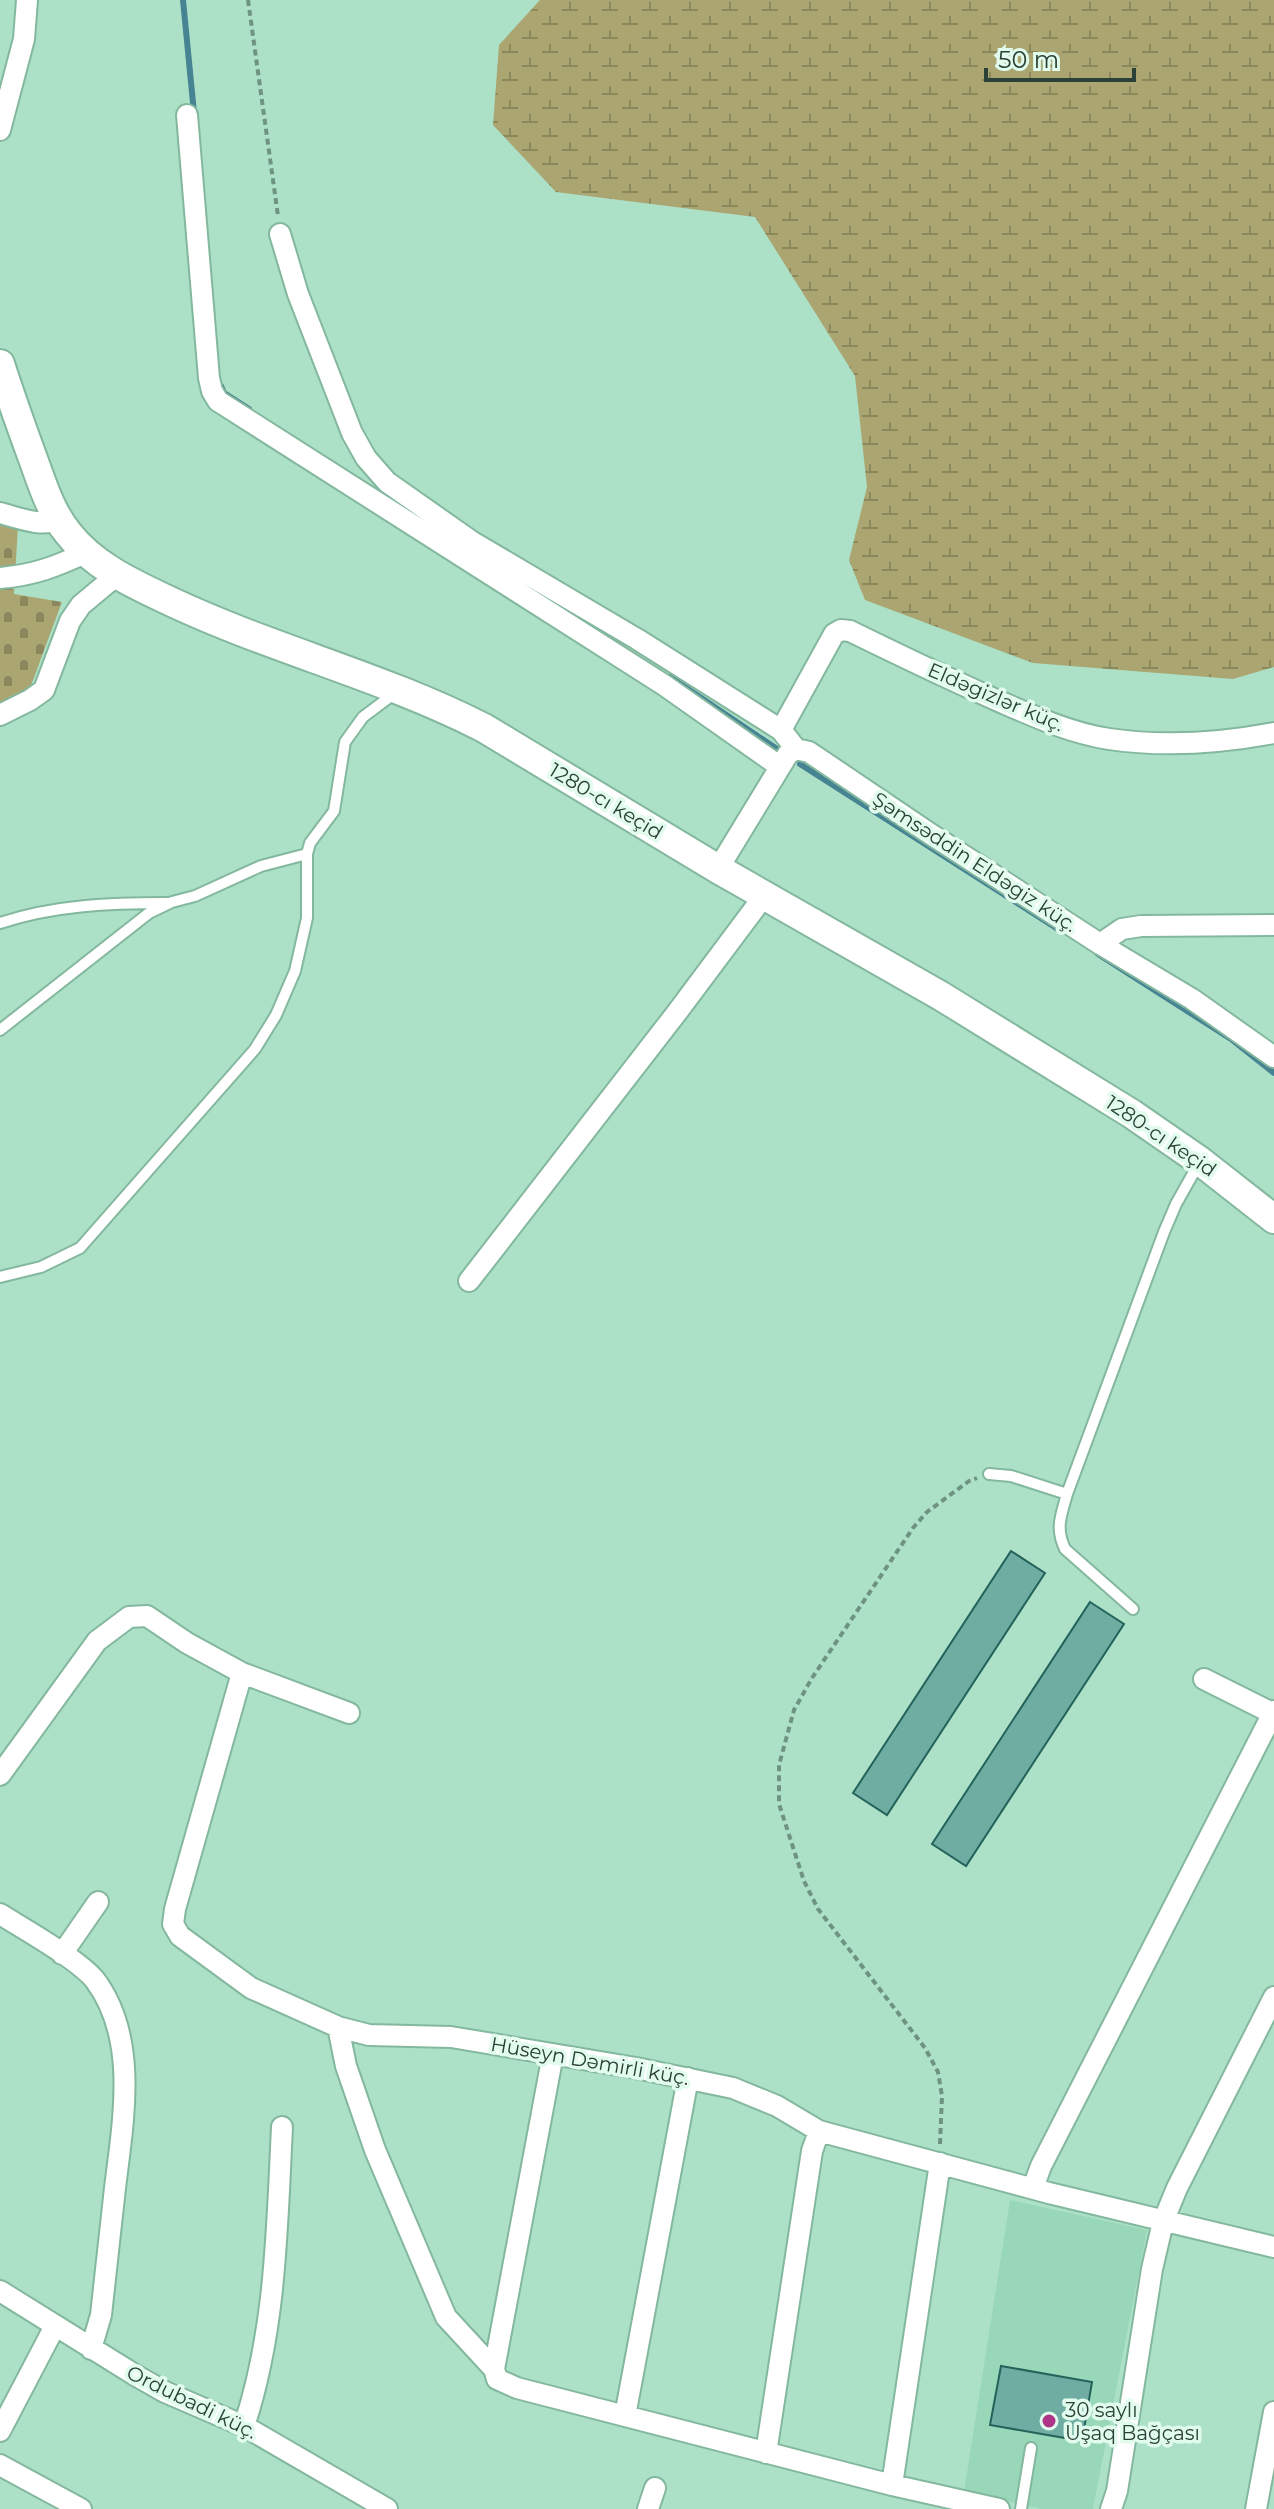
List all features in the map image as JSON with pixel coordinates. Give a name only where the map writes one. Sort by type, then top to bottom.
[{"type":"street","points":[[0,130],[24,39],[27,0]]},
{"type":"street","points":[[187,115],[209,378],[218,401],[664,685],[779,766]]},
{"type":"street","points":[[280,234],[298,294],[352,433],[366,458],[387,482],[471,541],[637,639],[781,730],[796,749],[779,766],[718,869]]},
{"type":"street","name":"1280-cı keçid","points":[[0,364],[46,494],[59,520],[85,553],[117,575],[215,622],[400,690],[484,728],[718,869],[954,1004],[1132,1114],[1200,1161],[1274,1219]]},
{"type":"street","points":[[0,513],[36,523],[59,520]]},
{"type":"street","points":[[0,578],[29,576],[85,553]]},
{"type":"street","points":[[0,715],[44,690],[70,621],[81,605],[117,575]]},
{"type":"street","name":"Eldəgizlər küç.","points":[[781,730],[834,634],[841,630],[850,631],[1033,716],[1107,739],[1152,744],[1213,741],[1274,733]]},
{"type":"street","name":"Şəmsəddin Eldəgiz küç.","points":[[796,749],[826,761],[929,833],[1100,944],[1192,999],[1274,1057]]},
{"type":"street","points":[[469,1281],[764,896]]},
{"type":"street","points":[[1100,944],[1122,929],[1141,926],[1274,925]]},
{"type":"street","points":[[0,1775],[97,1641],[129,1617],[147,1616],[187,1643],[242,1673],[349,1713]]},
{"type":"street","name":"Hüseyn Dəmirli küç.","points":[[242,1673],[173,1924],[180,1936],[251,1988],[338,2027],[369,2035],[451,2037],[733,2088],[777,2106],[819,2131],[1163,2222],[1274,2247]]},
{"type":"street","points":[[1033,2188],[1041,2166],[1274,1713],[1204,1679]]},
{"type":"street","points":[[62,1954],[98,1902]]},
{"type":"street","points":[[0,1914],[93,1977],[115,2019],[126,2095],[101,2315],[91,2349]]},
{"type":"street","points":[[1111,2509],[1117,2491],[1152,2269],[1163,2222],[1177,2188],[1274,1997]]},
{"type":"street","points":[[338,2027],[346,2066],[375,2150],[446,2317],[494,2369],[497,2379],[517,2388],[766,2453],[999,2509]]},
{"type":"street","points":[[494,2369],[553,2054]]},
{"type":"street","points":[[625,2416],[688,2078]]},
{"type":"street","points":[[244,2426],[263,2354],[275,2252],[282,2127]]},
{"type":"street","points":[[766,2453],[812,2151],[819,2131]]},
{"type":"street","points":[[892,2485],[940,2163]]},
{"type":"street","name":"Ordubadi küç.","points":[[0,2291],[165,2392],[244,2426],[387,2509]]},
{"type":"street","points":[[0,2431],[55,2326]]},
{"type":"street","points":[[1256,2509],[1274,2412]]},
{"type":"street","points":[[0,2465],[81,2509]]},
{"type":"street","points":[[648,2509],[655,2488]]},
{"type":"lane","points":[[0,1277],[41,1267],[80,1248],[255,1049],[276,1015],[295,971],[307,918],[307,854],[310,843],[334,811],[345,742],[363,717],[400,690]]},
{"type":"lane","points":[[0,1030],[149,913],[261,866],[307,854]]},
{"type":"lane","points":[[0,923],[51,910],[98,903],[172,902]]},
{"type":"lane","points":[[1133,1609],[1065,1549],[1059,1536],[1060,1523],[1067,1494],[1164,1232],[1200,1161]]},
{"type":"lane","points":[[989,1474],[1011,1476],[1067,1494]]},
{"type":"lane","points":[[1021,2509],[1031,2448]]},
{"type":"path","points":[[248,0],[280,234]]},
{"type":"path","points":[[940,2163],[942,2096],[938,2072],[925,2048],[818,1909],[804,1881],[779,1804],[779,1765],[794,1710],[913,1528],[927,1512],[969,1481],[989,1474]]},
{"type":"shaded area","points":[[1010,2200],[1147,2230],[1093,2509],[1042,2509],[964,2492]]},
{"type":"green space","points":[[540,0],[1274,0],[1274,667],[1233,679],[1033,663],[865,600],[849,560],[867,487],[855,376],[755,217],[556,192],[493,125],[499,45]]},
{"type":"green space","points":[[0,519],[18,525],[14,594],[62,602],[29,691],[0,703]]},
{"type":"building","points":[[1011,1551],[1045,1573],[887,1815],[853,1793]]},
{"type":"building","points":[[1090,1602],[1124,1624],[966,1866],[932,1844]]},
{"type":"building","points":[[1001,2366],[1092,2382],[1082,2441],[990,2425]]},
{"type":"waterway","points":[[183,0],[194,113]]},
{"type":"waterway","points":[[221,386],[224,393],[249,409]]},
{"type":"waterway","points":[[670,677],[777,749]]},
{"type":"waterway","points":[[800,764],[1061,931]]},
{"type":"waterway","points":[[1098,954],[1231,1039],[1274,1073]]},
{"type":"place","name":"30 saylı Uşaq Bağçası","points":[[1049,2421]]}]
